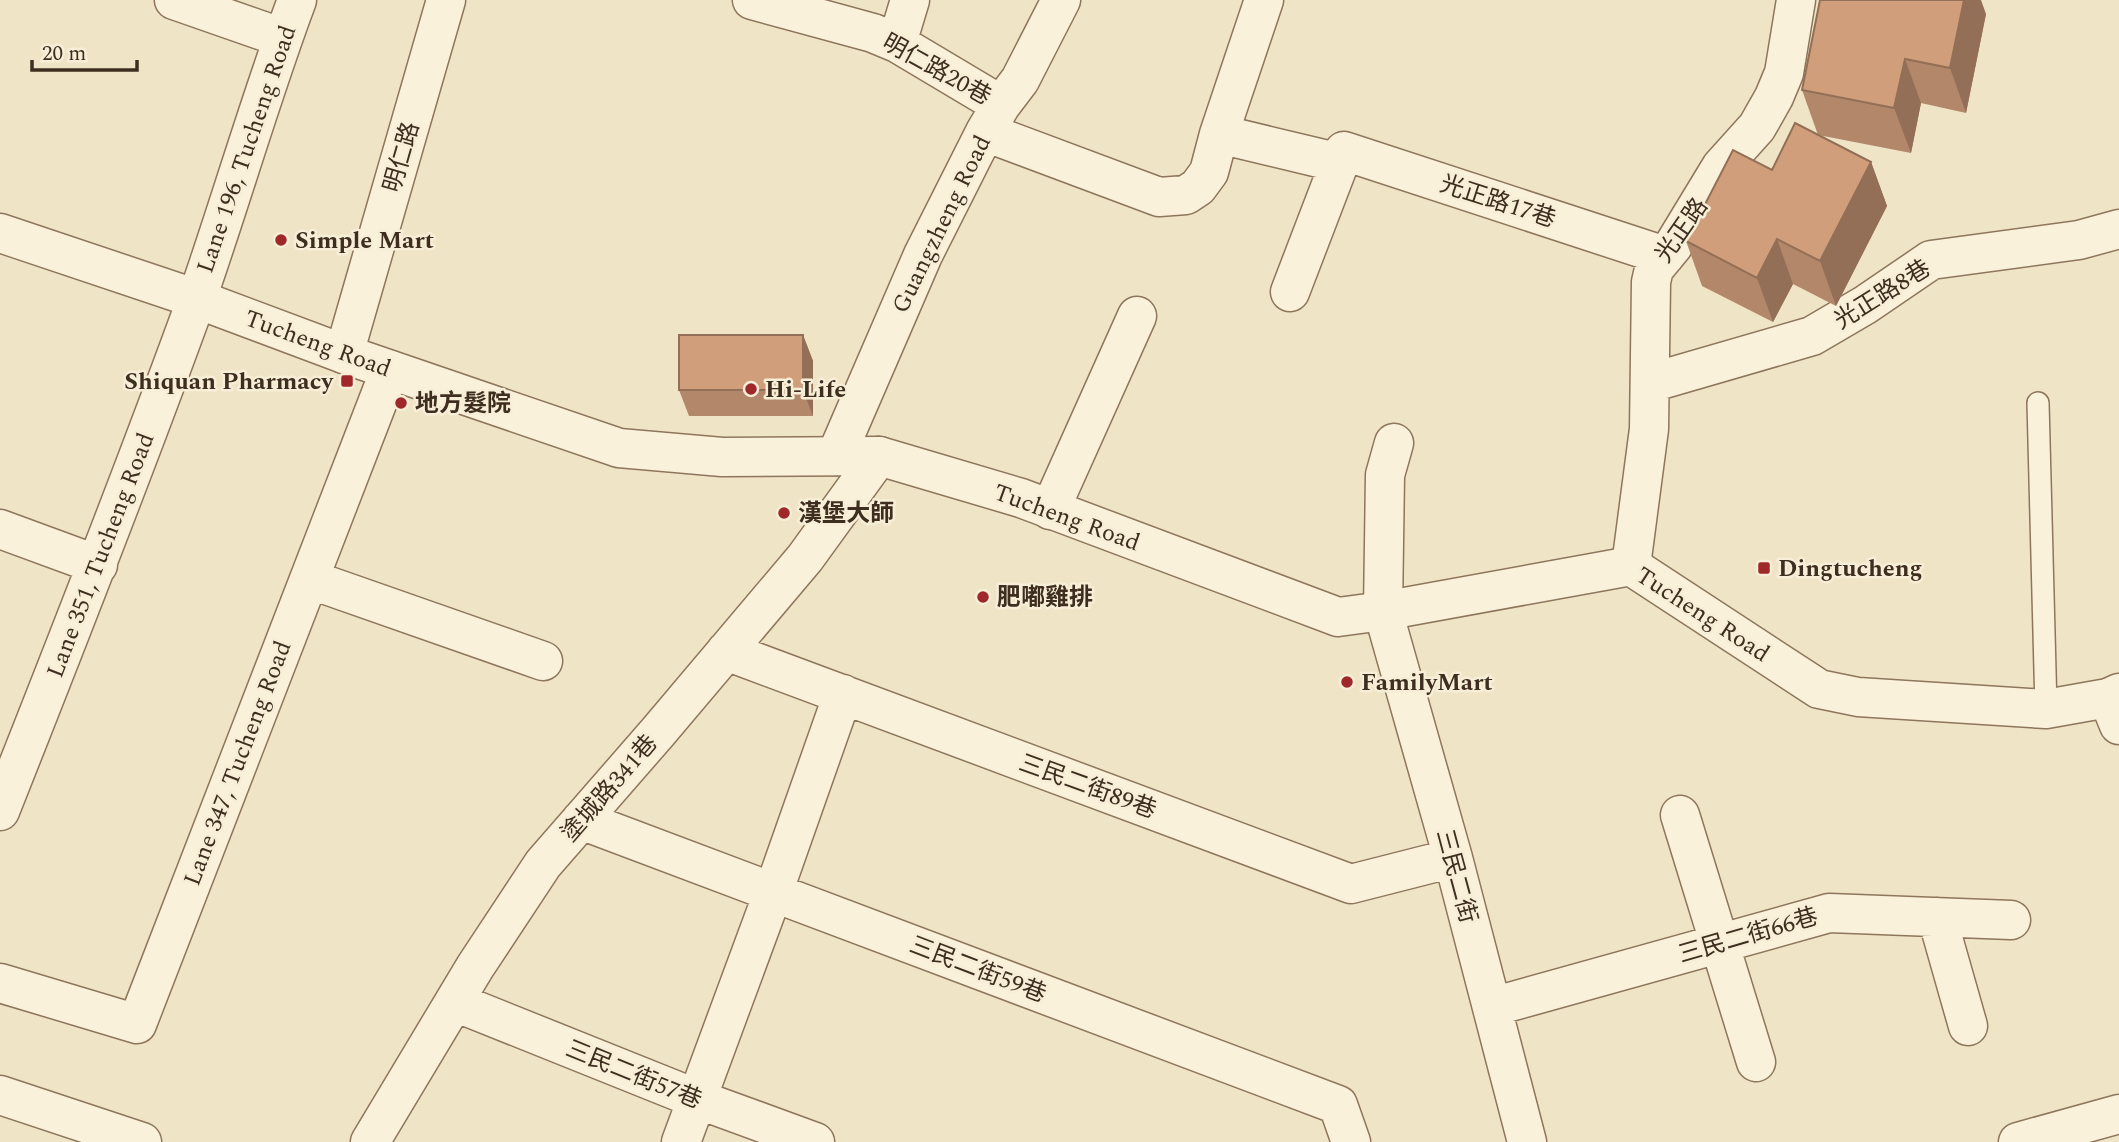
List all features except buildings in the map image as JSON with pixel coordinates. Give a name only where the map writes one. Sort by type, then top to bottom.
[{"type":"street","points":[[174,0],[283,38]]},
{"type":"street","name":"Lane 196, Tucheng Road","points":[[197,299],[297,0]]},
{"type":"street","name":"明仁路","points":[[344,354],[446,0]]},
{"type":"street","name":"明仁路20巷","points":[[752,0],[873,33],[897,43],[993,119]]},
{"type":"street","points":[[897,43],[910,0]]},
{"type":"street","name":"Guangzheng Road","points":[[836,456],[923,255],[993,119],[1020,80],[1061,0]]},
{"type":"street","points":[[993,119],[1159,197],[1186,195],[1198,187],[1209,172],[1264,0]]},
{"type":"street","name":"光正路","points":[[1631,566],[1649,429],[1651,282],[1654,270],[1698,209],[1721,167],[1757,127],[1774,97],[1784,73],[1796,0]]},
{"type":"street","name":"光正路17巷","points":[[1219,134],[1340,163],[1344,151],[1665,256]]},
{"type":"street","points":[[1290,292],[1340,163]]},
{"type":"street","name":"光正路8巷","points":[[1650,383],[1812,336],[1865,305],[1931,260],[2079,240],[2119,229]]},
{"type":"street","name":"Tucheng Road","points":[[0,233],[197,299],[344,354],[619,448],[722,457],[879,456],[1021,498],[1338,617],[1631,566],[1819,689],[1858,697],[2046,709],[2116,705]]},
{"type":"street","name":"Lane 351, Tucheng Road","points":[[0,811],[98,565],[197,299]]},
{"type":"street","points":[[1050,510],[1137,316]]},
{"type":"street","name":"Lane 347, Tucheng Road","points":[[0,983],[137,1024],[390,370]]},
{"type":"street","name":"塗城路341巷","points":[[370,1142],[543,864],[805,558],[879,456]]},
{"type":"street","name":"三民二街","points":[[1380,458],[1382,611],[1453,858],[1527,1142]]},
{"type":"street","points":[[0,528],[98,565]]},
{"type":"street","points":[[309,579],[543,661]]},
{"type":"street","name":"三民二街89巷","points":[[726,651],[1351,884],[1453,858]]},
{"type":"street","points":[[681,1142],[843,694]]},
{"type":"street","points":[[1680,815],[1756,1062]]},
{"type":"street","name":"三民二街59巷","points":[[581,820],[1338,1105],[1351,1142]]},
{"type":"street","name":"三民二街66巷","points":[[1492,1007],[1829,912],[2011,920]]},
{"type":"street","points":[[1937,917],[1968,1026]]},
{"type":"street","name":"三民二街57巷","points":[[455,1002],[697,1099],[815,1142]]},
{"type":"street","points":[[0,1095],[142,1142]]},
{"type":"street","points":[[2018,1142],[2119,1114]]},
{"type":"lane","points":[[2038,403],[2046,709]]},
{"type":"place","name":"Simple Mart","points":[[281,240]]},
{"type":"place","name":"Shiquan Pharmacy","points":[[347,381]]},
{"type":"place","name":"Hi-Life","points":[[751,389]]},
{"type":"place","name":"地方髮院","points":[[401,403]]},
{"type":"place","name":"漢堡大師","points":[[784,513]]},
{"type":"place","name":"Dingtucheng","points":[[1764,568]]},
{"type":"place","name":"肥嘟雞排","points":[[983,597]]},
{"type":"place","name":"FamilyMart","points":[[1347,682]]}]
